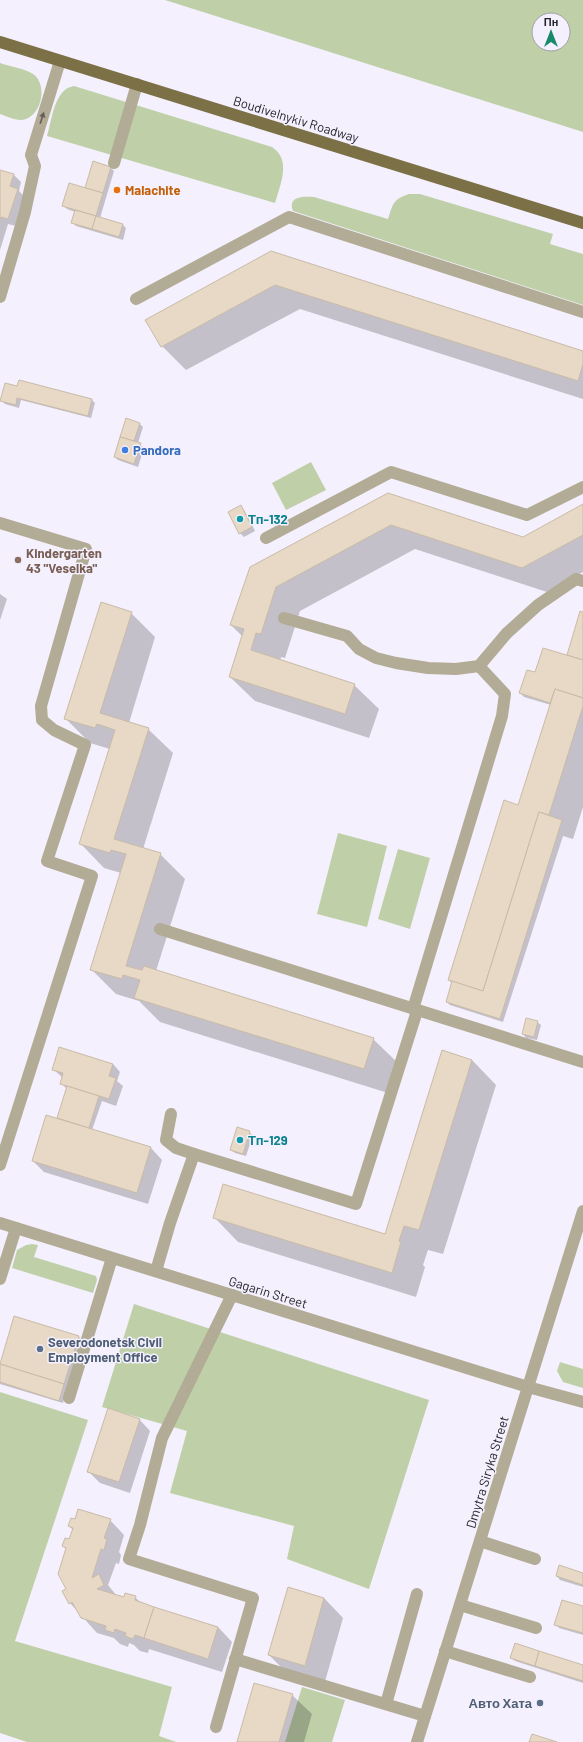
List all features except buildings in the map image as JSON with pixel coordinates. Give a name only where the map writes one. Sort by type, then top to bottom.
[{"type":"main road","name":"Boudivelnykiv Roadway","points":[[0,42],[583,223]]},
{"type":"street","points":[[0,297],[27,204],[35,166],[31,155],[60,61]]},
{"type":"street","points":[[114,162],[137,84]]},
{"type":"street","points":[[136,299],[290,217],[583,312]]},
{"type":"street","points":[[266,538],[391,472],[527,515],[583,487]]},
{"type":"street","points":[[0,523],[86,549],[41,706],[42,720],[54,730],[85,745],[47,861],[92,876],[0,1165]]},
{"type":"street","points":[[284,618],[347,636],[359,649],[376,658],[428,668],[456,669],[480,666],[507,633],[538,605],[576,579],[583,581]]},
{"type":"street","points":[[171,1114],[166,1140],[176,1148],[356,1204],[502,716],[505,694],[480,666]]},
{"type":"street","points":[[160,929],[583,1062]]},
{"type":"street","points":[[156,1271],[170,1223],[194,1154]]},
{"type":"street","name":"Dmytra Siryka Street","points":[[417,1742],[583,1211]]},
{"type":"street","name":"Gagarin Street","points":[[0,1223],[528,1387],[583,1402]]},
{"type":"street","points":[[0,1279],[16,1228]]},
{"type":"street","points":[[69,1398],[112,1258]]},
{"type":"street","points":[[216,1727],[253,1598],[130,1559],[162,1438],[232,1295]]},
{"type":"street","points":[[480,1541],[535,1559]]},
{"type":"street","points":[[386,1704],[417,1594]]},
{"type":"street","points":[[460,1604],[536,1628]]},
{"type":"street","points":[[446,1651],[530,1677]]},
{"type":"street","points":[[235,1659],[425,1716]]},
{"type":"green space","points":[[165,0],[583,0],[583,132]]},
{"type":"green space","points":[[0,63],[30,72],[38,79],[42,93],[40,101],[34,114],[28,118],[18,120],[0,114]]},
{"type":"green space","points":[[74,86],[272,147],[278,152],[282,159],[283,166],[282,181],[275,203],[47,136],[52,114],[58,99],[67,88]]},
{"type":"green space","points":[[409,194],[420,194],[553,234],[550,244],[583,254],[583,305],[293,211],[292,206],[292,202],[298,198],[314,197],[388,219],[394,203],[400,198]]},
{"type":"green space","points":[[311,462],[326,490],[286,510],[272,483]]},
{"type":"green space","points":[[338,833],[387,846],[367,927],[317,914]]},
{"type":"green space","points":[[398,849],[430,858],[410,929],[378,919]]},
{"type":"green space","points":[[26,1245],[38,1245],[34,1257],[96,1276],[97,1280],[93,1293],[12,1268],[17,1250]]},
{"type":"green space","points":[[134,1304],[429,1400],[369,1589],[287,1559],[294,1526],[170,1493],[187,1431],[102,1407]]},
{"type":"green space","points":[[560,1362],[583,1369],[583,1388],[563,1382],[557,1371]]},
{"type":"green space","points":[[0,1392],[88,1420],[15,1641],[172,1687],[159,1736],[176,1742],[27,1742],[0,1733]]},
{"type":"green space","points":[[302,1687],[345,1700],[332,1742],[285,1742]]},
{"type":"place","name":"Malachite","points":[[117,190]]},
{"type":"place","name":"Pandora","points":[[125,450]]},
{"type":"place","name":"Тп-132","points":[[240,519]]},
{"type":"place","name":"Kindergarten 43 \"Veselka\"","points":[[18,560]]},
{"type":"place","name":"Тп-129","points":[[240,1140]]},
{"type":"place","name":"Severodonetsk Civil Employment Office","points":[[40,1349]]},
{"type":"place","name":"Авто Хата","points":[[540,1703]]}]
